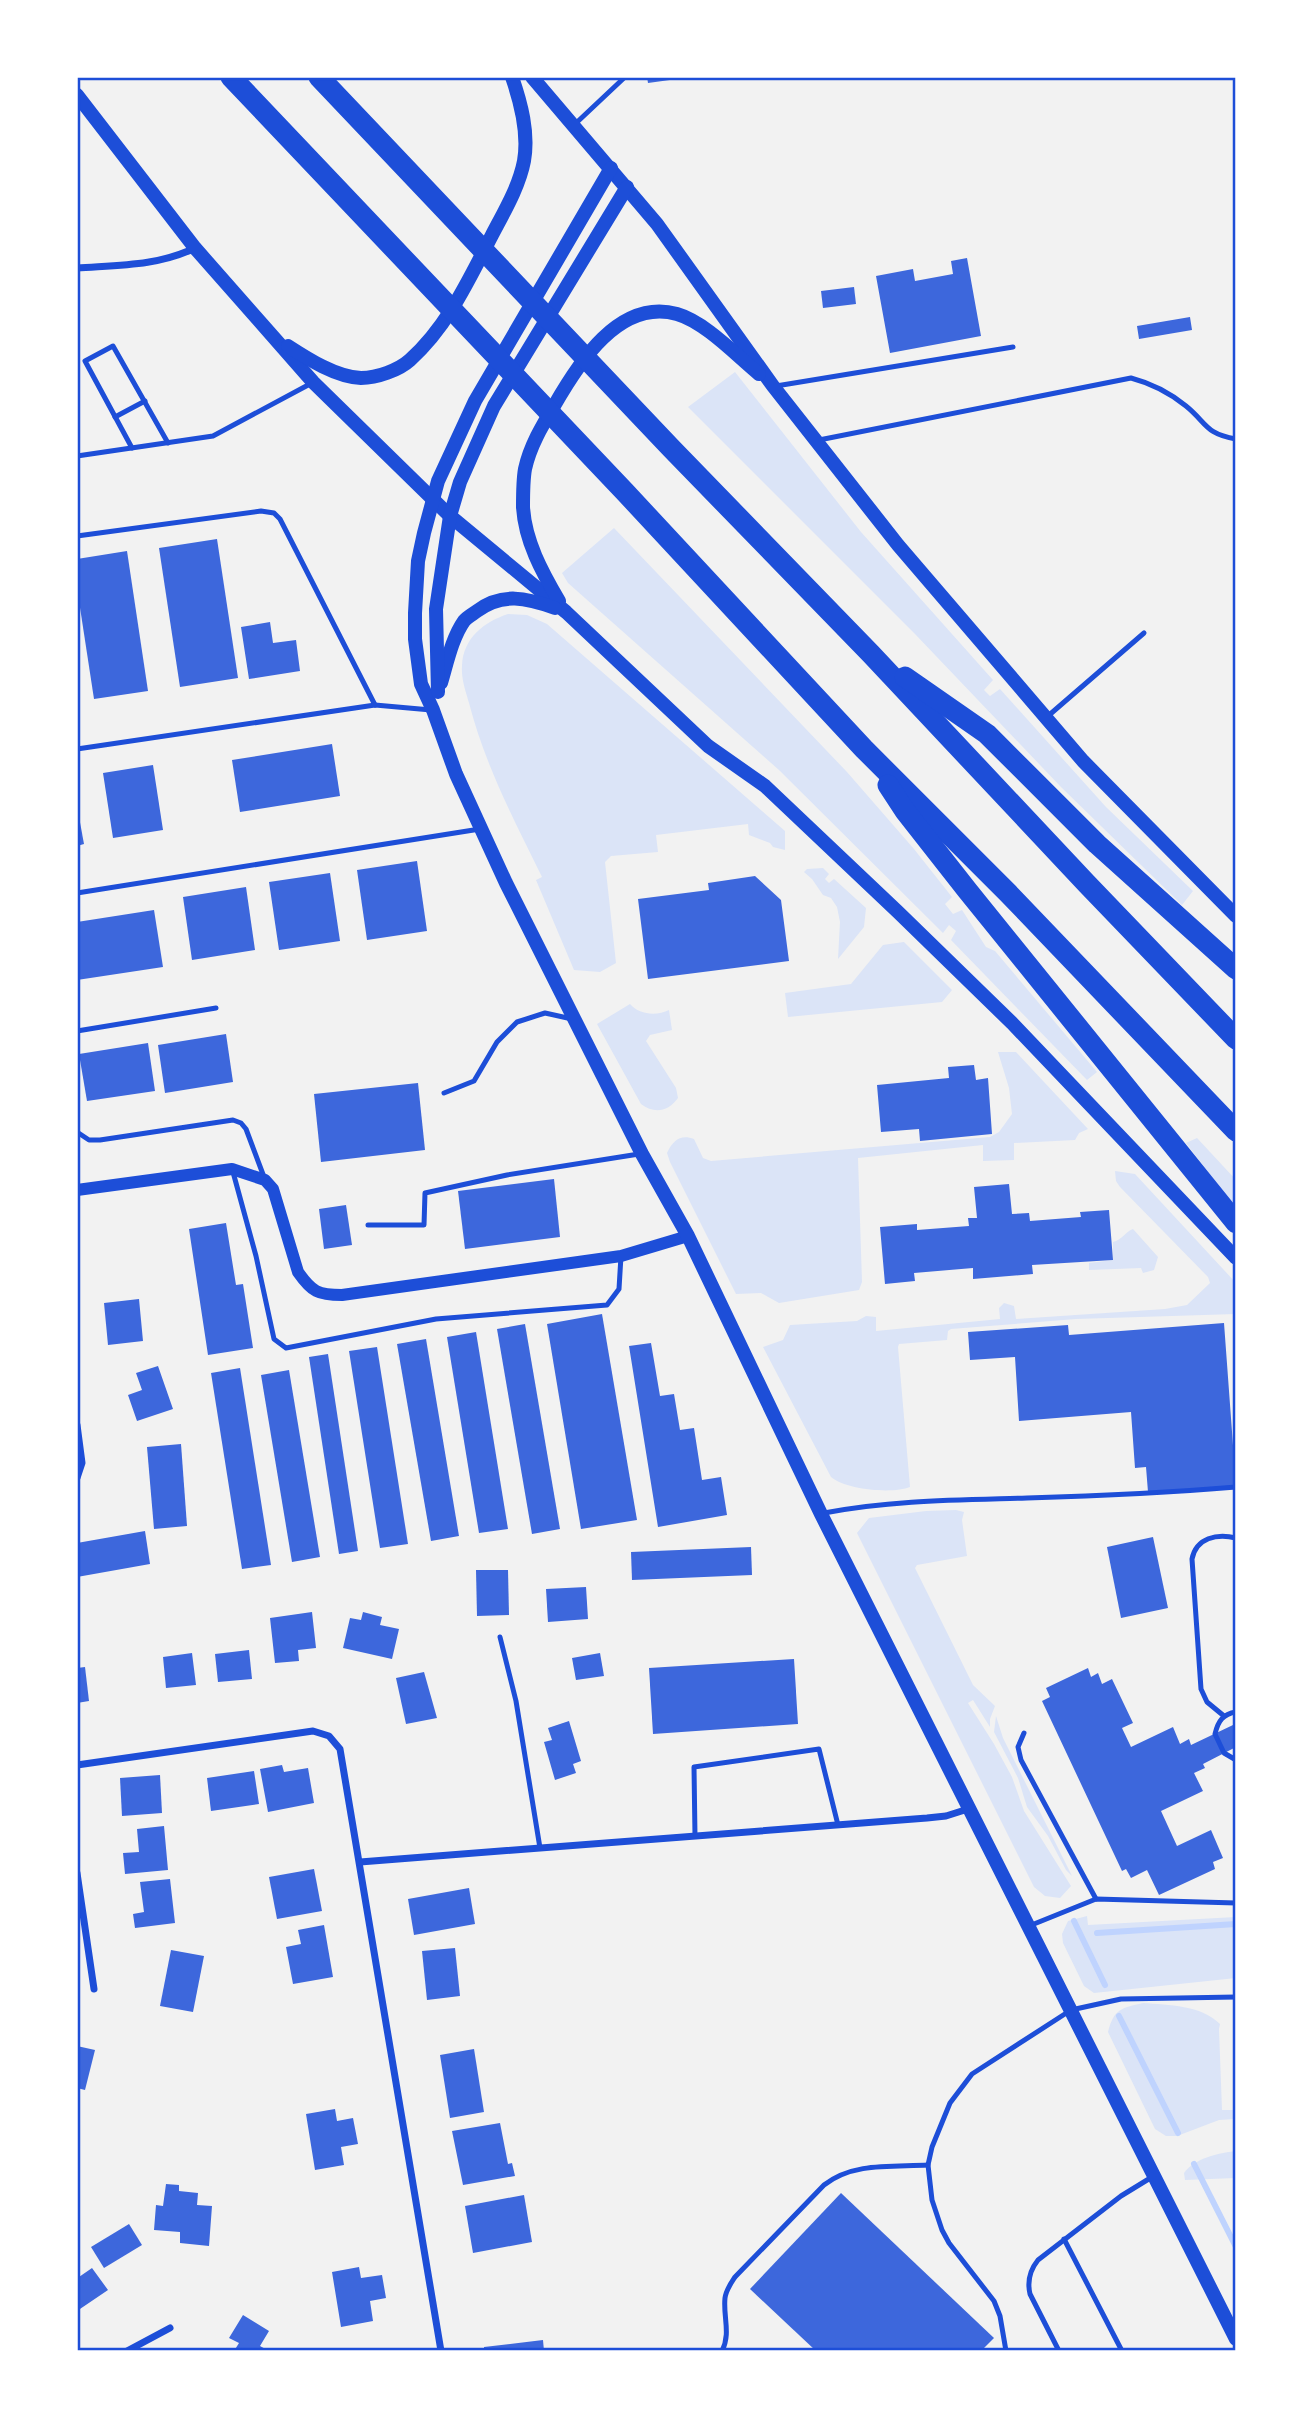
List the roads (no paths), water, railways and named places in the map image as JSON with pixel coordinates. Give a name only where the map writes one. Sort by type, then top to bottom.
[{"type":"highway","points":[[231,77],[625,492],[864,749],[1008,893],[1236,1131]]},
{"type":"highway","points":[[319,77],[1236,1039]]},
{"type":"highway","points":[[871,654],[987,734],[1087,834],[1236,970]]},
{"type":"highway","points":[[864,749],[920,831],[1236,1223]]},
{"type":"main road","points":[[269,334],[314,361],[337,372],[361,378],[388,372],[408,362],[427,343],[444,322],[463,290],[504,212],[524,162],[526,138],[521,106],[512,77]]},
{"type":"main road","points":[[532,77],[665,234],[773,386],[898,544],[1083,761],[1236,916]]},
{"type":"main road","points":[[77,95],[195,248],[313,382],[450,516],[566,612],[709,746],[765,786],[898,912],[1012,1023],[1236,1258]]},
{"type":"main road","points":[[611,168],[475,401],[449,454],[433,498],[418,561],[415,613],[421,684],[480,829],[642,1154],[688,1236],[821,1514],[1236,2339]]},
{"type":"main road","points":[[438,692],[436,609],[450,516],[460,482],[494,406],[627,187]]},
{"type":"main road","points":[[566,612],[545,578],[529,539],[523,507],[525,470],[537,435],[574,371],[604,336],[632,318],[658,312],[678,314],[698,323],[773,386]]},
{"type":"main road","points":[[433,710],[452,647],[465,620],[486,604],[504,598],[526,598],[566,612]]},
{"type":"street","points":[[77,268],[163,260],[195,248]]},
{"type":"street","points":[[77,1189],[232,1168],[265,1180],[273,1189],[298,1272],[306,1283],[321,1295],[342,1295],[621,1256],[688,1236]]},
{"type":"street","points":[[77,1425],[82,1463],[77,1479]]},
{"type":"street","points":[[77,1765],[313,1731],[329,1736],[340,1749],[442,2351]]},
{"type":"street","points":[[360,1862],[927,1818],[946,1816],[968,1809]]},
{"type":"street","points":[[77,1874],[94,1989]]},
{"type":"street","points":[[127,2351],[170,2328]]},
{"type":"lane","points":[[574,125],[625,77]]},
{"type":"lane","points":[[132,448],[85,362],[113,346],[168,443]]},
{"type":"lane","points":[[773,386],[1013,347]]},
{"type":"lane","points":[[816,441],[1131,378],[1149,383],[1186,406],[1208,430],[1236,439]]},
{"type":"lane","points":[[77,456],[213,436],[313,382]]},
{"type":"lane","points":[[115,417],[145,401]]},
{"type":"lane","points":[[77,536],[261,511],[274,513],[280,519],[375,705]]},
{"type":"lane","points":[[1045,718],[1144,633]]},
{"type":"lane","points":[[77,749],[375,705],[433,710]]},
{"type":"lane","points":[[77,893],[480,829]]},
{"type":"lane","points":[[77,1031],[216,1008]]},
{"type":"lane","points":[[444,1093],[474,1081],[497,1042],[517,1023],[545,1013],[575,1020]]},
{"type":"lane","points":[[77,1132],[89,1140],[100,1140],[233,1120],[246,1129],[265,1180]]},
{"type":"lane","points":[[368,1225],[424,1225],[425,1193],[506,1174],[642,1154]]},
{"type":"lane","points":[[232,1168],[274,1339],[286,1348],[436,1318],[607,1304],[619,1289],[621,1256]]},
{"type":"lane","points":[[821,1514],[857,1507],[934,1501],[1143,1495],[1236,1487]]},
{"type":"lane","points":[[1224,1716],[1207,1702],[1201,1689],[1192,1559],[1196,1546],[1207,1538],[1236,1538]]},
{"type":"lane","points":[[500,1637],[516,1701],[540,1848]]},
{"type":"lane","points":[[1236,1712],[1219,1721],[1215,1734],[1224,1753],[1236,1760]]},
{"type":"lane","points":[[1024,1733],[1018,1746],[1021,1760],[1096,1899]]},
{"type":"lane","points":[[695,1836],[694,1767],[819,1749],[838,1825]]},
{"type":"lane","points":[[1029,1926],[1096,1899],[1236,1903]]},
{"type":"lane","points":[[1006,2351],[1000,2316],[994,2301],[960,2259],[942,2230],[932,2200],[928,2165],[932,2147],[950,2103],[972,2074],[1071,2010],[1121,1999],[1236,1997]]},
{"type":"lane","points":[[722,2351],[727,2334],[725,2298],[735,2277],[824,2185],[854,2169],[928,2165]]},
{"type":"lane","points":[[1059,2351],[1030,2294],[1028,2284],[1033,2266],[1127,2191],[1154,2176]]},
{"type":"lane","points":[[1064,2239],[1122,2351]]},
{"type":"waterway","points":[[1074,1921],[1105,1985]]},
{"type":"waterway","points":[[1097,1933],[1236,1924]]},
{"type":"waterway","points":[[1119,2016],[1178,2133]]},
{"type":"waterway","points":[[1194,2164],[1236,2247]]}]
